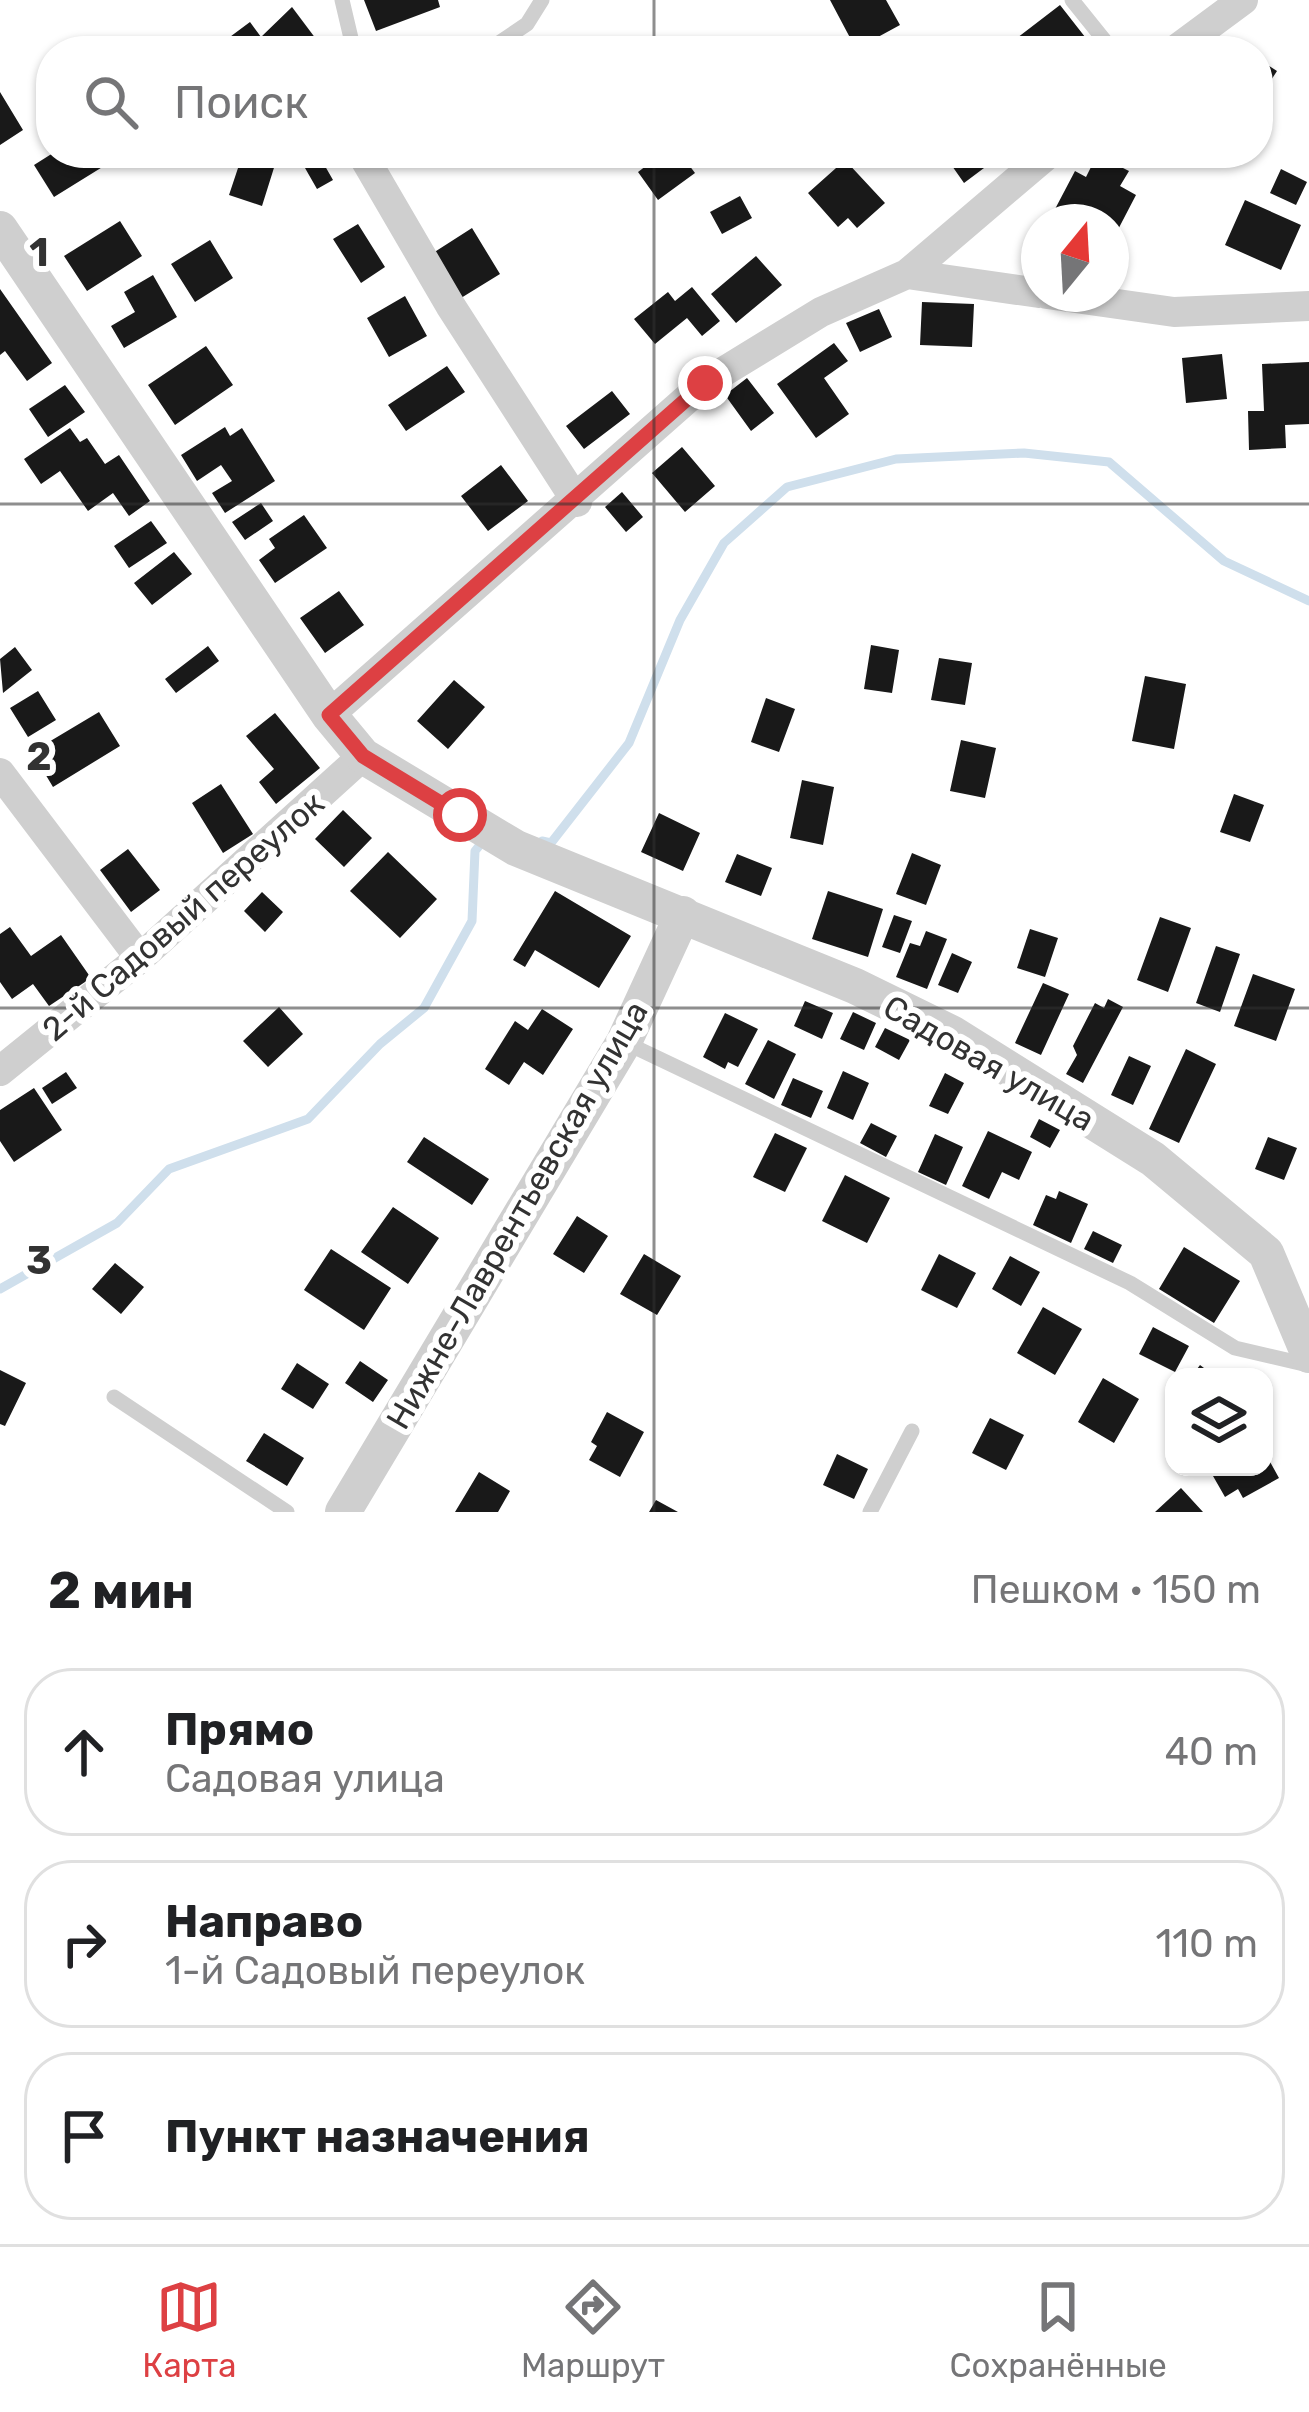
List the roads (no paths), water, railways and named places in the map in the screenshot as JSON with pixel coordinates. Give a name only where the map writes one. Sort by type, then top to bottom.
[{"type":"street","points":[[1195,36],[1244,0]]},
{"type":"street","points":[[371,168],[450,305],[577,502]]},
{"type":"street","points":[[329,715],[577,502],[705,383],[821,312],[907,274],[1031,168]]},
{"type":"street","points":[[0,229],[329,715],[363,756]]},
{"type":"street","points":[[907,274],[1021,290]]},
{"type":"street","points":[[1129,305],[1174,312],[1309,306]]},
{"type":"street","name":"Садовая улица","points":[[363,756],[516,848],[855,986],[953,1034],[1154,1159],[1266,1253],[1305,1326]]},
{"type":"street","name":"2-й Садовый переулок","points":[[0,1071],[140,958],[363,756]]},
{"type":"street","points":[[0,773],[140,958]]},
{"type":"street","name":"Нижне-Лаврентьевская улица","points":[[344,1512],[624,1042],[683,914]]},
{"type":"lane","points":[[342,0],[350,36]]},
{"type":"lane","points":[[509,36],[526,24],[542,0]]},
{"type":"lane","points":[[1072,0],[1102,36]]},
{"type":"lane","points":[[624,1042],[1130,1283],[1235,1348],[1309,1365]]},
{"type":"lane","points":[[114,1396],[287,1512]]},
{"type":"lane","points":[[870,1512],[912,1431]]},
{"type":"waterway","points":[[542,841],[551,843],[629,743],[680,620],[724,543],[787,487],[896,459],[1024,453],[1109,462],[1224,561],[1309,601]]},
{"type":"waterway","points":[[0,1289],[117,1223],[169,1169],[308,1119],[380,1044],[424,1008],[472,921],[475,851],[484,840]]}]
